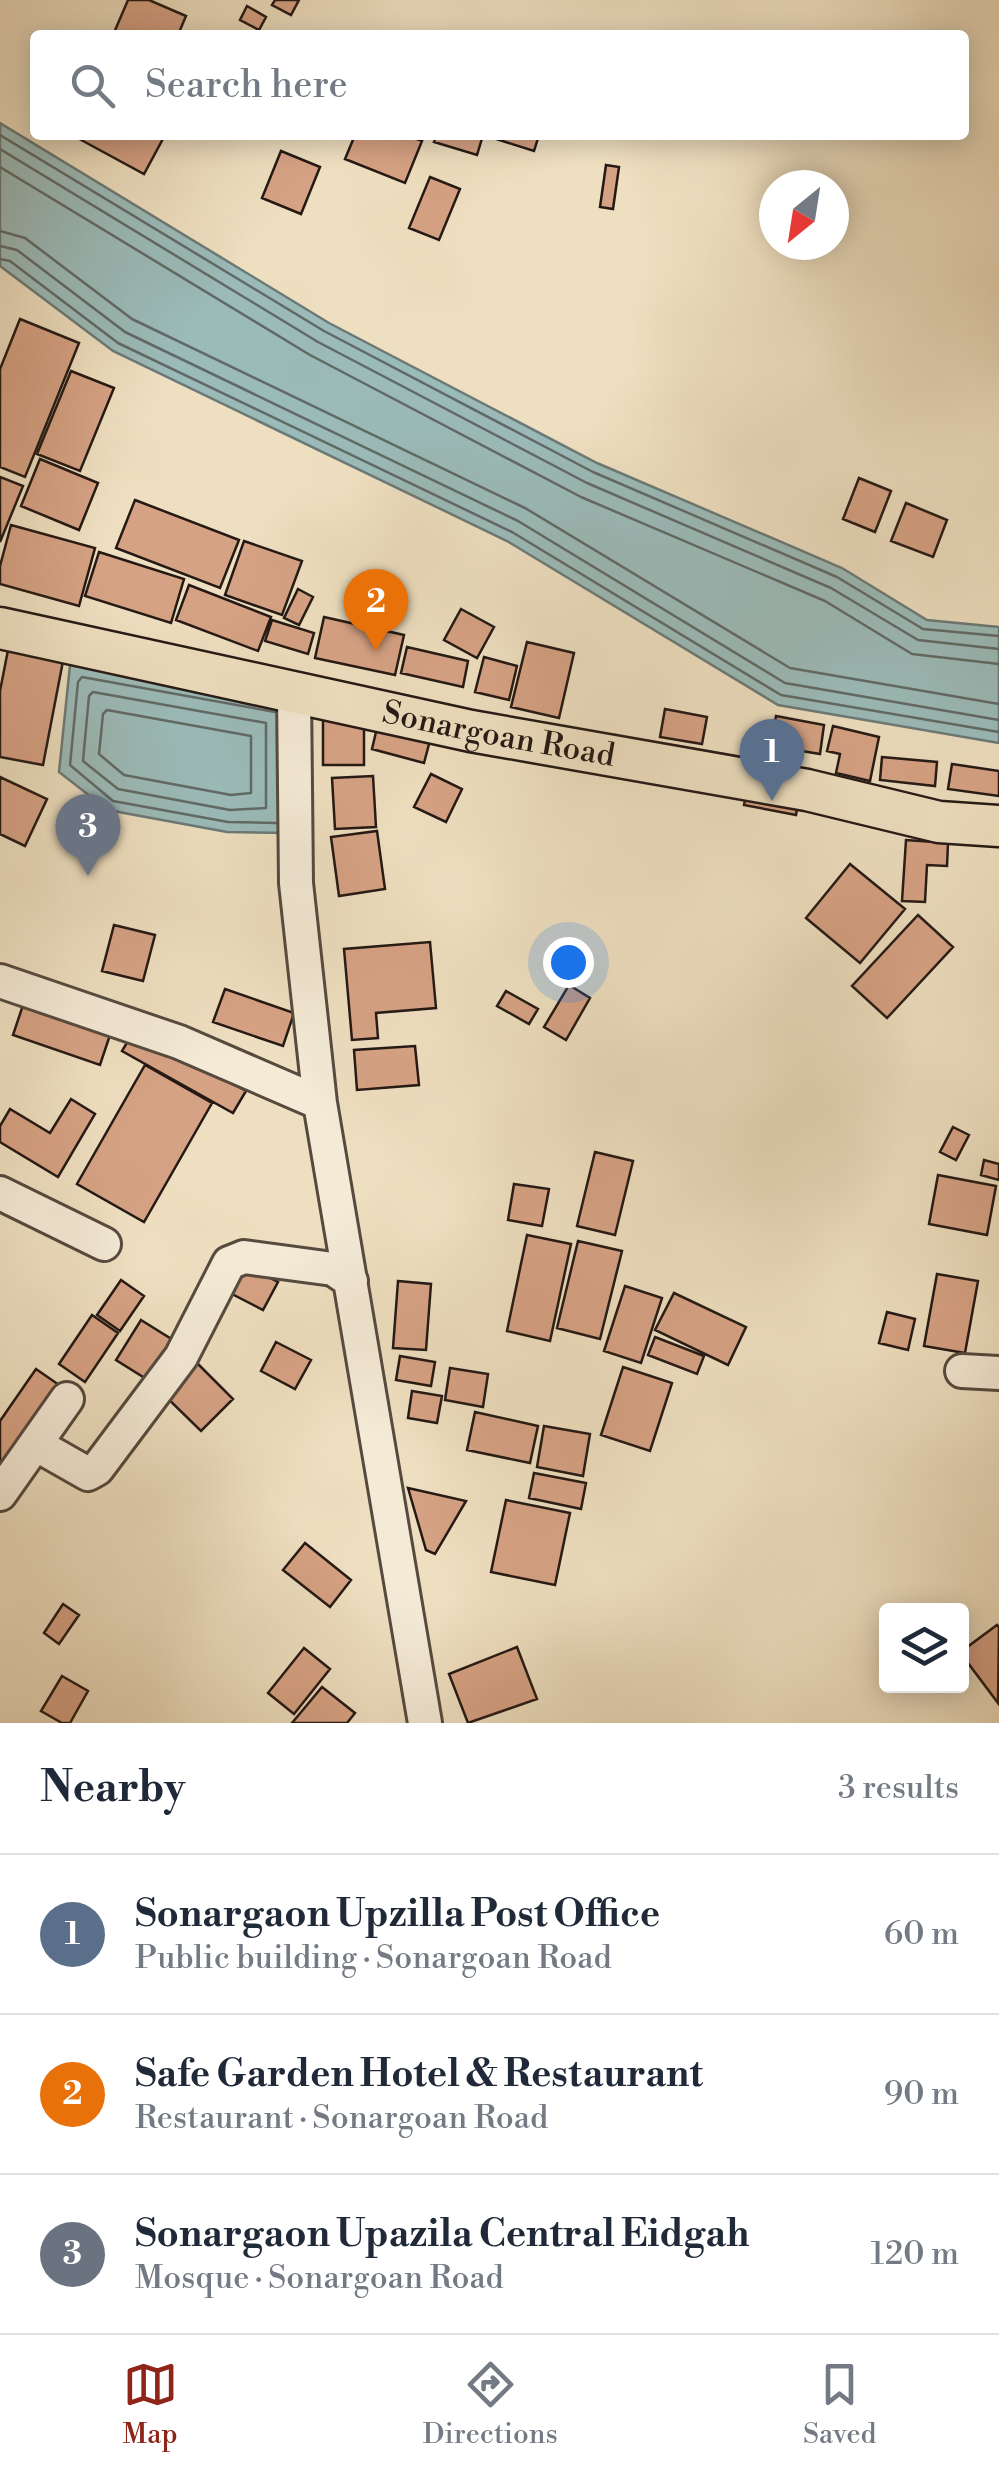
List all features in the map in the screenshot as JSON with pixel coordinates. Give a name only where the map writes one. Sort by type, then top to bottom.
[{"type":"main road","name":"Sonargoan Road","points":[[0,628],[471,731],[808,790],[939,822],[999,826]]},
{"type":"street","points":[[294,691],[296,884],[320,1103],[426,1723]]},
{"type":"street","points":[[0,981],[179,1042],[320,1103]]},
{"type":"street","points":[[0,1193],[104,1244]]},
{"type":"street","points":[[37,1445],[88,1474],[98,1469],[181,1357],[229,1263],[244,1257],[333,1269],[350,1281]]},
{"type":"street","points":[[962,1370],[999,1373]]},
{"type":"street","points":[[0,1494],[67,1399]]},
{"type":"water","points":[[0,123],[329,323],[597,463],[842,568],[927,620],[999,627],[999,743],[778,705],[507,541],[113,351],[0,266]]},
{"type":"water","points":[[70,665],[292,704],[291,833],[227,832],[108,810],[59,772]]},
{"type":"building","points":[[128,0],[149,0],[186,16],[180,30],[115,30]]},
{"type":"building","points":[[275,0],[299,0],[291,15],[272,5]]},
{"type":"building","points":[[247,6],[266,17],[259,30],[240,20]]},
{"type":"building","points":[[81,140],[162,140],[144,174]]},
{"type":"building","points":[[353,140],[422,141],[405,183],[345,159]]},
{"type":"building","points":[[435,140],[482,140],[477,155]]},
{"type":"building","points":[[499,140],[537,140],[534,151]]},
{"type":"building","points":[[281,151],[320,167],[301,214],[262,198]]},
{"type":"building","points":[[606,165],[619,167],[613,209],[600,207]]},
{"type":"building","points":[[430,177],[460,189],[439,240],[409,228]]},
{"type":"building","points":[[20,319],[79,343],[25,477],[0,467],[0,369]]},
{"type":"building","points":[[71,371],[114,388],[80,471],[37,454]]},
{"type":"building","points":[[40,459],[98,483],[79,530],[21,506]]},
{"type":"building","points":[[0,477],[23,486],[0,542]]},
{"type":"building","points":[[859,478],[891,491],[875,532],[843,519]]},
{"type":"building","points":[[135,500],[239,540],[220,588],[116,548]]},
{"type":"building","points":[[906,503],[947,520],[933,557],[891,541]]},
{"type":"building","points":[[11,525],[95,548],[79,606],[0,584],[0,566]]},
{"type":"building","points":[[244,541],[302,561],[282,615],[225,595]]},
{"type":"building","points":[[99,552],[184,579],[171,623],[85,596]]},
{"type":"building","points":[[360,576],[400,584],[393,623],[352,615]]},
{"type":"building","points":[[189,585],[271,617],[258,651],[176,620]]},
{"type":"building","points":[[298,589],[313,597],[299,625],[284,618]]},
{"type":"building","points":[[461,609],[494,627],[477,658],[444,640]]},
{"type":"building","points":[[324,617],[404,635],[395,675],[315,658]]},
{"type":"building","points":[[272,620],[314,633],[308,654],[265,641]]},
{"type":"building","points":[[527,642],[574,653],[559,718],[511,707]]},
{"type":"building","points":[[407,647],[468,661],[463,687],[401,673]]},
{"type":"building","points":[[8,650],[63,661],[43,765],[0,757],[0,691]]},
{"type":"building","points":[[484,657],[517,666],[509,700],[475,692]]},
{"type":"building","points":[[665,709],[707,717],[702,744],[660,737]]},
{"type":"building","points":[[364,712],[364,765],[323,765],[323,713]]},
{"type":"building","points":[[380,715],[433,729],[424,763],[372,749]]},
{"type":"building","points":[[776,716],[824,725],[820,754],[771,746]]},
{"type":"building","points":[[833,726],[879,737],[870,781],[836,773],[840,754],[827,751]]},
{"type":"building","points":[[882,757],[937,762],[935,786],[880,780]]},
{"type":"building","points":[[952,764],[999,771],[999,796],[948,789]]},
{"type":"building","points":[[431,774],[462,789],[446,822],[414,807]]},
{"type":"building","points":[[373,776],[376,827],[335,829],[332,778]]},
{"type":"building","points":[[0,777],[47,799],[25,846],[0,834]]},
{"type":"building","points":[[748,786],[799,796],[796,815],[744,805]]},
{"type":"building","points":[[377,831],[385,889],[339,896],[331,837]]},
{"type":"building","points":[[906,840],[948,843],[947,866],[927,865],[925,902],[902,901]]},
{"type":"building","points":[[850,864],[905,909],[860,963],[806,918]]},
{"type":"building","points":[[918,915],[953,947],[887,1018],[852,986]]},
{"type":"building","points":[[114,925],[155,935],[143,981],[102,971]]},
{"type":"building","points":[[430,942],[436,1008],[376,1013],[378,1038],[352,1040],[344,949]]},
{"type":"building","points":[[569,985],[590,998],[566,1040],[544,1027]]},
{"type":"building","points":[[225,989],[294,1013],[283,1046],[213,1022]]},
{"type":"building","points":[[506,991],[538,1009],[529,1024],[497,1006]]},
{"type":"building","points":[[23,1005],[110,1035],[100,1065],[13,1035]]},
{"type":"building","points":[[135,1029],[246,1091],[233,1113],[122,1051]]},
{"type":"building","points":[[415,1046],[419,1085],[357,1090],[354,1050]]},
{"type":"building","points":[[145,1065],[212,1103],[144,1222],[77,1184]]},
{"type":"building","points":[[71,1099],[95,1114],[58,1177],[0,1142],[0,1126],[10,1109],[50,1133]]},
{"type":"building","points":[[953,1127],[969,1135],[956,1160],[940,1152]]},
{"type":"building","points":[[595,1152],[633,1161],[615,1235],[577,1226]]},
{"type":"building","points":[[984,1160],[999,1164],[999,1180],[981,1175]]},
{"type":"building","points":[[938,1175],[996,1186],[987,1235],[929,1224]]},
{"type":"building","points":[[514,1184],[549,1189],[542,1226],[508,1220]]},
{"type":"building","points":[[527,1235],[571,1244],[550,1341],[507,1331]]},
{"type":"building","points":[[578,1241],[622,1251],[600,1339],[557,1328]]},
{"type":"building","points":[[247,1266],[278,1282],[263,1310],[232,1294]]},
{"type":"building","points":[[937,1274],[978,1281],[965,1353],[924,1346]]},
{"type":"building","points":[[121,1280],[144,1296],[120,1331],[97,1315]]},
{"type":"building","points":[[398,1281],[431,1284],[426,1350],[393,1348]]},
{"type":"building","points":[[625,1286],[662,1298],[641,1363],[604,1351]]},
{"type":"building","points":[[674,1293],[746,1327],[728,1365],[655,1330]]},
{"type":"building","points":[[887,1312],[915,1319],[908,1350],[879,1343]]},
{"type":"building","points":[[92,1315],[118,1333],[85,1382],[59,1364]]},
{"type":"building","points":[[141,1320],[181,1345],[156,1385],[116,1360]]},
{"type":"building","points":[[655,1337],[704,1356],[697,1374],[648,1355]]},
{"type":"building","points":[[276,1342],[311,1360],[295,1389],[261,1371]]},
{"type":"building","points":[[400,1356],[435,1362],[431,1386],[396,1380]]},
{"type":"building","points":[[193,1359],[233,1399],[201,1431],[160,1391]]},
{"type":"building","points":[[623,1367],[672,1383],[650,1451],[601,1435]]},
{"type":"building","points":[[450,1368],[488,1374],[483,1407],[445,1400]]},
{"type":"building","points":[[36,1369],[62,1387],[0,1477],[0,1421]]},
{"type":"building","points":[[412,1391],[442,1396],[437,1423],[408,1418]]},
{"type":"building","points":[[475,1412],[538,1426],[530,1463],[467,1450]]},
{"type":"building","points":[[544,1426],[590,1434],[583,1476],[537,1467]]},
{"type":"building","points":[[534,1473],[586,1483],[581,1509],[529,1498]]},
{"type":"building","points":[[408,1488],[466,1501],[435,1554],[426,1550]]},
{"type":"building","points":[[506,1500],[570,1513],[555,1585],[491,1572]]},
{"type":"building","points":[[305,1543],[351,1580],[330,1607],[283,1570]]},
{"type":"building","points":[[63,1604],[79,1615],[59,1644],[44,1633]]},
{"type":"building","points":[[999,1627],[998,1703],[969,1664],[969,1646]]},
{"type":"building","points":[[517,1647],[537,1699],[468,1723],[449,1674]]},
{"type":"building","points":[[304,1648],[330,1669],[294,1714],[268,1693]]},
{"type":"building","points":[[62,1676],[88,1691],[70,1723],[62,1723],[41,1711]]},
{"type":"building","points":[[322,1687],[355,1713],[347,1723],[292,1723]]},
{"type":"place","name":"Safe Garden Hotel & Restaurant","points":[[376,651]]},
{"type":"place","name":"Sonargaon Upzilla Post Office","points":[[772,801]]},
{"type":"place","name":"Sonargaon Upazila Central Eidgah","points":[[88,876]]}]
